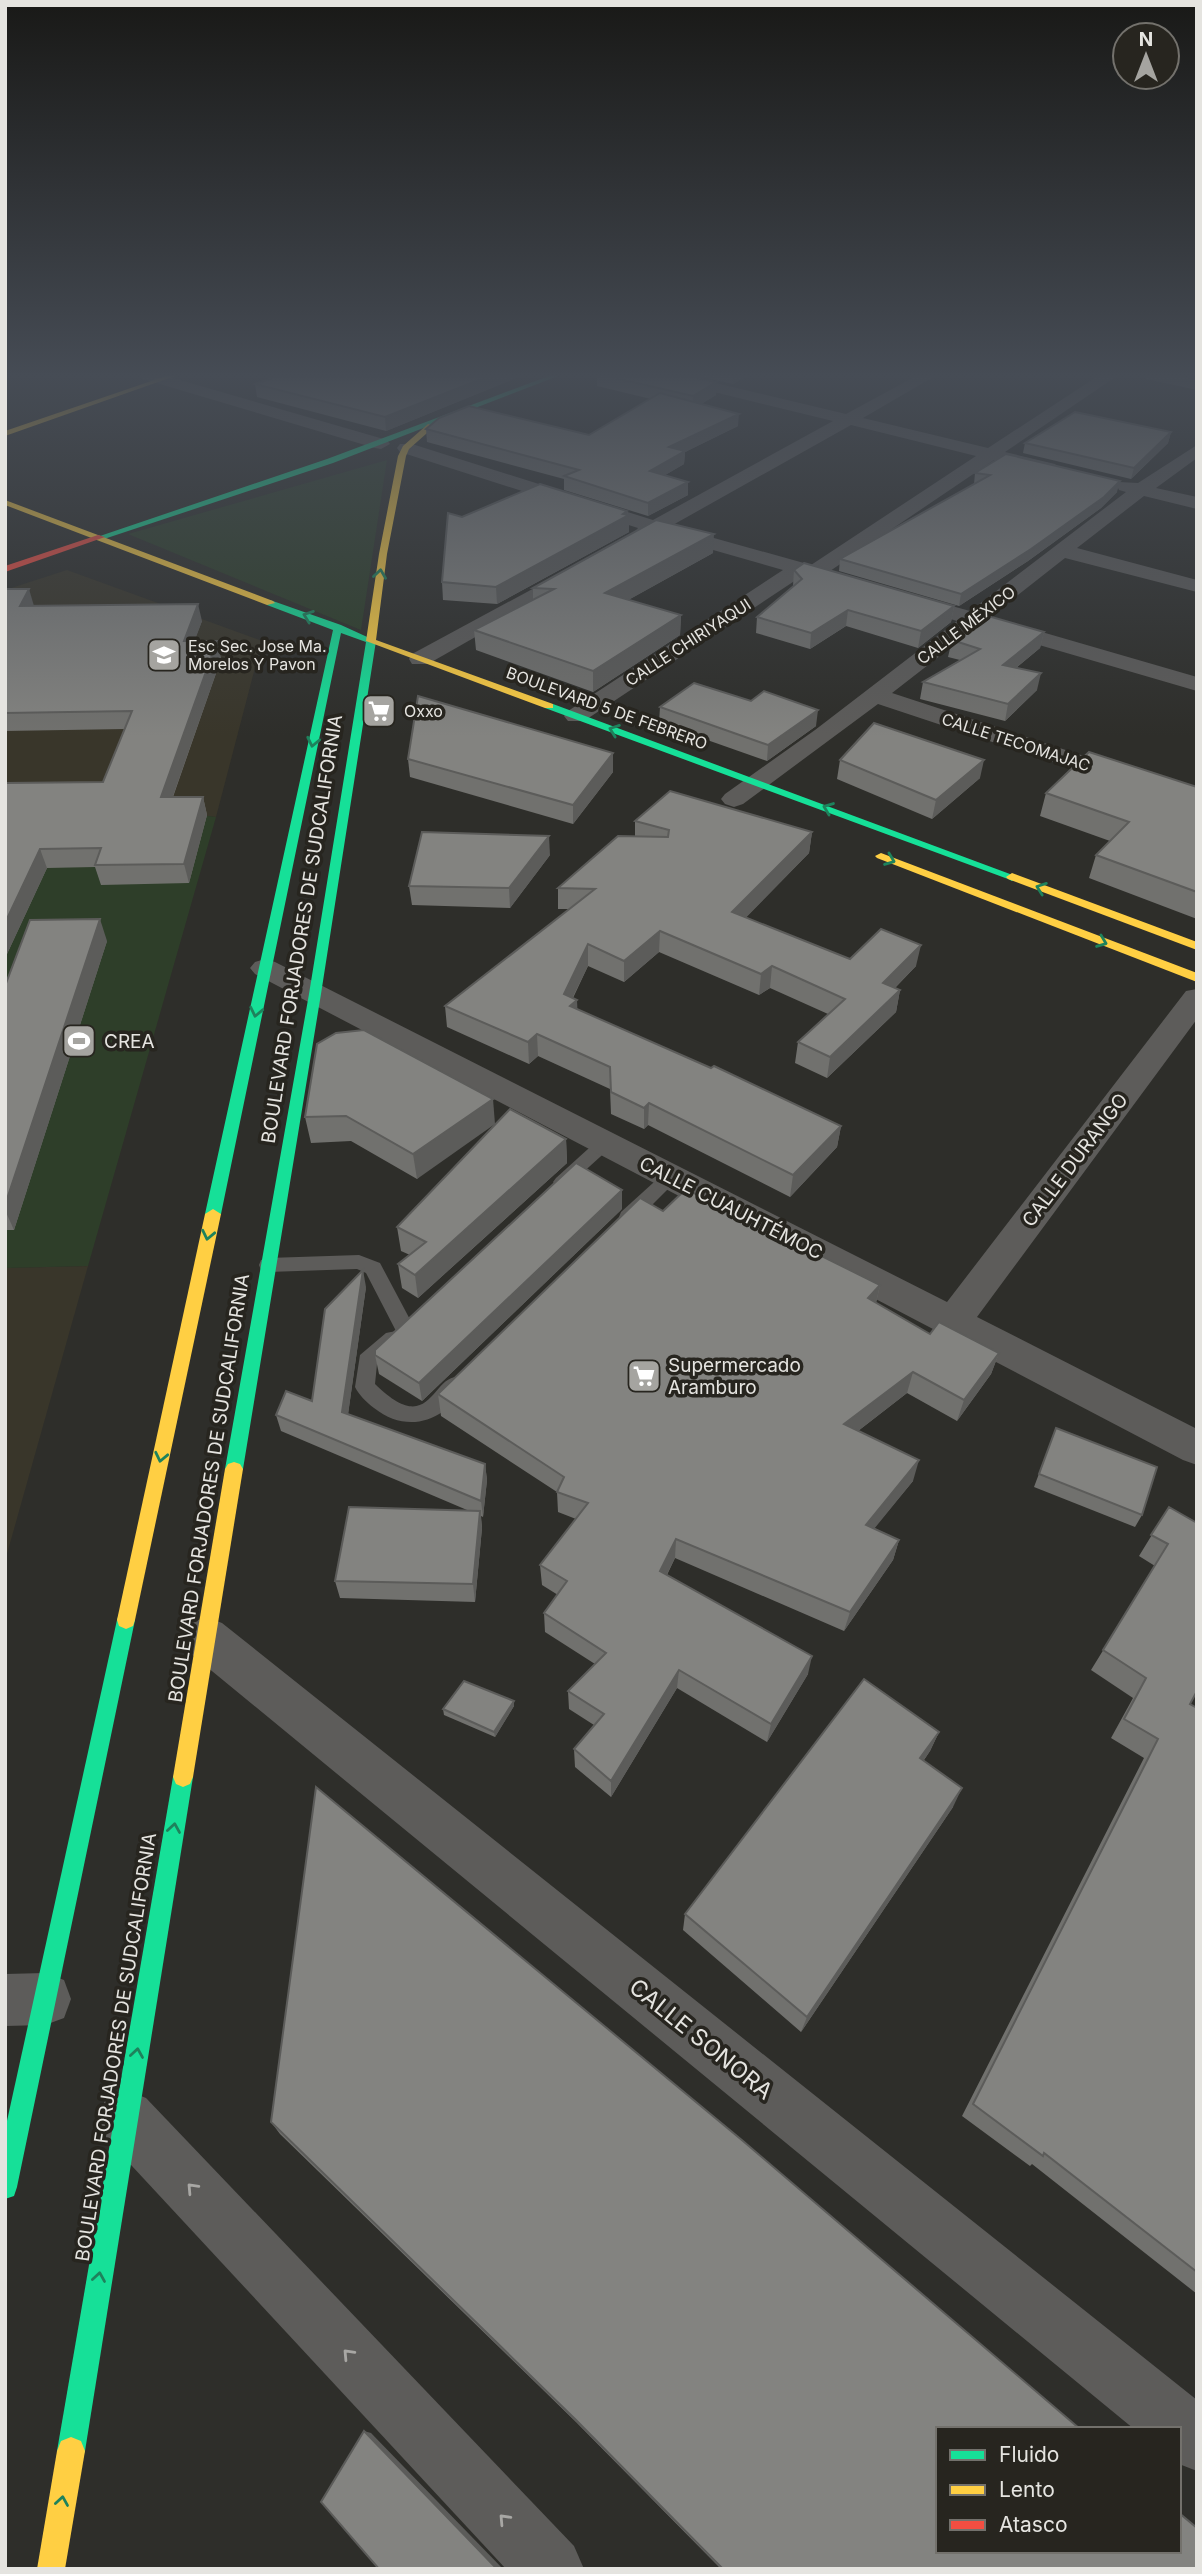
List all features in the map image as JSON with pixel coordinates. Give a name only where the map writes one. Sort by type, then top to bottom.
[{"type":"main road","points":[[5,569],[224,496]]},
{"type":"main road","name":"BOULEVARD FORJADORES DE SUDCALIFORNIA","points":[[344,653],[371,641],[394,496]]},
{"type":"main road","name":"BOULEVARD 5 DE FEBRERO","points":[[5,502],[371,641],[759,782],[1197,946]]},
{"type":"main road","points":[[51,537],[97,556]]},
{"type":"main road","name":"BOULEVARD FORJADORES DE SUDCALIFORNIA","points":[[51,2569],[315,994],[344,653],[338,627]]},
{"type":"main road","points":[[344,653],[388,670]]},
{"type":"main road","name":"BOULEVARD FORJADORES DE SUDCALIFORNIA","points":[[5,2187],[25,2000],[265,968],[344,653]]},
{"type":"main road","points":[[870,852],[1197,978]]},
{"type":"street","points":[[557,496],[654,527],[1197,684]]},
{"type":"street","points":[[630,541],[710,496]]},
{"type":"street","name":"CALLE CHIRIYAQUI","points":[[576,716],[925,496]]},
{"type":"street","name":"CALLE MÉXICO","points":[[734,799],[1064,551],[1132,496]]},
{"type":"street","points":[[1167,496],[1197,503]]},
{"type":"street","points":[[1064,551],[1197,586]]},
{"type":"street","points":[[420,659],[594,562]]},
{"type":"street","name":"CALLE TECOMAJAC","points":[[874,695],[1197,802]]},
{"type":"street","name":"CALLE CUAUHTÉMOC","points":[[265,968],[1197,1448]]},
{"type":"street","name":"CALLE DURANGO","points":[[953,1322],[1197,998]]},
{"type":"street","name":"CALLE SONORA","points":[[206,1638],[1181,2427]]},
{"type":"street","points":[[126,2118],[551,2569]]},
{"type":"street","name":"CALLE SONORA","points":[[1181,2427],[1197,2440]]},
{"type":"lane","points":[[545,1198],[605,1143]]},
{"type":"lane","points":[[612,1233],[670,1177]]},
{"type":"lane","points":[[268,1265],[359,1262],[373,1268],[409,1323],[367,1361],[365,1387],[383,1407],[407,1414],[428,1412],[466,1374]]},
{"type":"shaded area","points":[[67,570],[262,641],[216,817],[5,791],[5,590]]},
{"type":"shaded area","points":[[88,1266],[5,1561],[5,1268]]},
{"type":"green space","points":[[261,496],[381,496],[361,630],[128,534]]},
{"type":"green space","name":"CREA","points":[[5,791],[216,817],[88,1266],[5,1268]]},
{"type":"building","points":[[511,496],[579,496],[627,511],[623,514],[629,515],[496,587],[442,582],[448,513],[462,517]]},
{"type":"building","points":[[627,496],[661,496],[648,503]]},
{"type":"building","points":[[952,496],[1105,496],[1031,549],[961,594],[840,559]]},
{"type":"building","points":[[656,520],[714,534],[605,593],[681,615],[593,671],[474,630],[554,589],[533,588]]},
{"type":"building","points":[[804,563],[954,606],[921,631],[848,610],[811,633],[757,617],[802,579],[794,570]]},
{"type":"building","points":[[5,589],[29,589],[20,606],[198,604],[184,641],[217,641],[161,797],[203,797],[184,864],[95,865],[101,848],[40,849],[5,923],[6,783],[103,782],[132,711],[5,713]]},
{"type":"building","points":[[981,614],[1044,632],[1003,665],[1041,673],[1008,704],[923,682],[980,649],[952,640]]},
{"type":"building","points":[[694,683],[751,701],[764,691],[818,710],[768,745],[660,707]]},
{"type":"building","points":[[418,696],[613,753],[573,805],[408,759]]},
{"type":"building","points":[[874,723],[984,760],[936,800],[840,760]]},
{"type":"building","points":[[1089,752],[1197,787],[1197,892],[1096,855],[1129,822],[1046,793]]},
{"type":"building","points":[[670,791],[812,832],[732,912],[850,959],[881,929],[921,945],[883,983],[900,990],[830,1057],[798,1042],[845,999],[772,966],[761,974],[660,931],[624,961],[588,944],[564,994],[577,1000],[570,1006],[711,1068],[714,1066],[841,1126],[793,1175],[649,1103],[644,1108],[611,1092],[610,1067],[537,1034],[528,1042],[445,1006],[595,889],[558,888],[618,836],[668,837],[669,830],[635,821]]},
{"type":"building","points":[[422,832],[549,836],[509,888],[409,886]]},
{"type":"building","points":[[100,919],[5,1205],[5,986],[30,920]]},
{"type":"building","points":[[364,1030],[493,1099],[413,1154],[346,1116],[305,1117],[317,1044],[336,1033]]},
{"type":"building","points":[[510,1109],[566,1139],[415,1275],[398,1264],[426,1242],[397,1227]]},
{"type":"building","points":[[576,1163],[622,1190],[419,1383],[375,1355],[375,1350]]},
{"type":"building","points":[[686,1189],[880,1285],[868,1298],[930,1334],[939,1322],[999,1353],[964,1400],[913,1372],[844,1424],[919,1460],[866,1525],[899,1540],[850,1612],[676,1539],[660,1571],[812,1656],[771,1724],[679,1670],[611,1781],[574,1749],[604,1714],[568,1691],[606,1653],[544,1613],[567,1581],[540,1565],[588,1503],[557,1492],[564,1477],[438,1394],[640,1198],[663,1211]]},
{"type":"building","points":[[363,1270],[342,1412],[485,1464],[481,1501],[276,1415],[286,1391],[312,1401],[325,1309]]},
{"type":"building","points":[[1056,1428],[1157,1467],[1142,1515],[1039,1474]]},
{"type":"building","points":[[349,1507],[480,1511],[473,1584],[335,1581]]},
{"type":"building","points":[[1169,1507],[1197,1523],[1197,1691],[1190,1704],[1197,1708],[1197,2272],[1044,2153],[1043,2156],[973,2104],[1158,1739],[1124,1719],[1146,1678],[1103,1650],[1168,1544],[1151,1535]]},
{"type":"building","points":[[864,1679],[939,1732],[920,1758],[962,1788],[807,2017],[685,1914]]},
{"type":"building","points":[[464,1681],[514,1701],[494,1732],[443,1709]]},
{"type":"building","points":[[316,1787],[743,2141],[1078,2427],[936,2427],[936,2553],[1181,2553],[1181,2515],[1197,2528],[1197,2569],[723,2569],[575,2419],[271,2122]]},
{"type":"building","points":[[364,2431],[497,2569],[379,2569],[321,2502]]},
{"type":"traffic: fast","points":[[101,537],[224,496]]},
{"type":"traffic: fast","points":[[234,1469],[315,994],[371,641],[270,603]]},
{"type":"traffic: fast","points":[[213,1214],[338,627]]},
{"type":"traffic: fast","points":[[549,706],[1012,877]]},
{"type":"traffic: fast","points":[[5,2187],[126,1620]]},
{"type":"traffic: fast","points":[[71,2451],[183,1777]]},
{"type":"traffic: slow","points":[[394,496],[371,641],[549,706]]},
{"type":"traffic: slow","points":[[5,502],[270,603]]},
{"type":"traffic: slow","points":[[881,856],[1197,978]]},
{"type":"traffic: slow","points":[[1012,877],[1197,946]]},
{"type":"traffic: slow","points":[[126,1620],[213,1214]]},
{"type":"traffic: slow","points":[[183,1777],[234,1469]]},
{"type":"traffic: slow","points":[[51,2569],[71,2451]]},
{"type":"traffic: jam","points":[[5,569],[101,537]]},
{"type":"place","name":"Esc Sec. Jose Ma. Morelos Y Pavon","points":[[164,655]]},
{"type":"place","name":"Oxxo","points":[[379,711]]},
{"type":"place","name":"CREA","points":[[79,1041]]},
{"type":"place","name":"Supermercado Aramburo","points":[[644,1376]]}]
